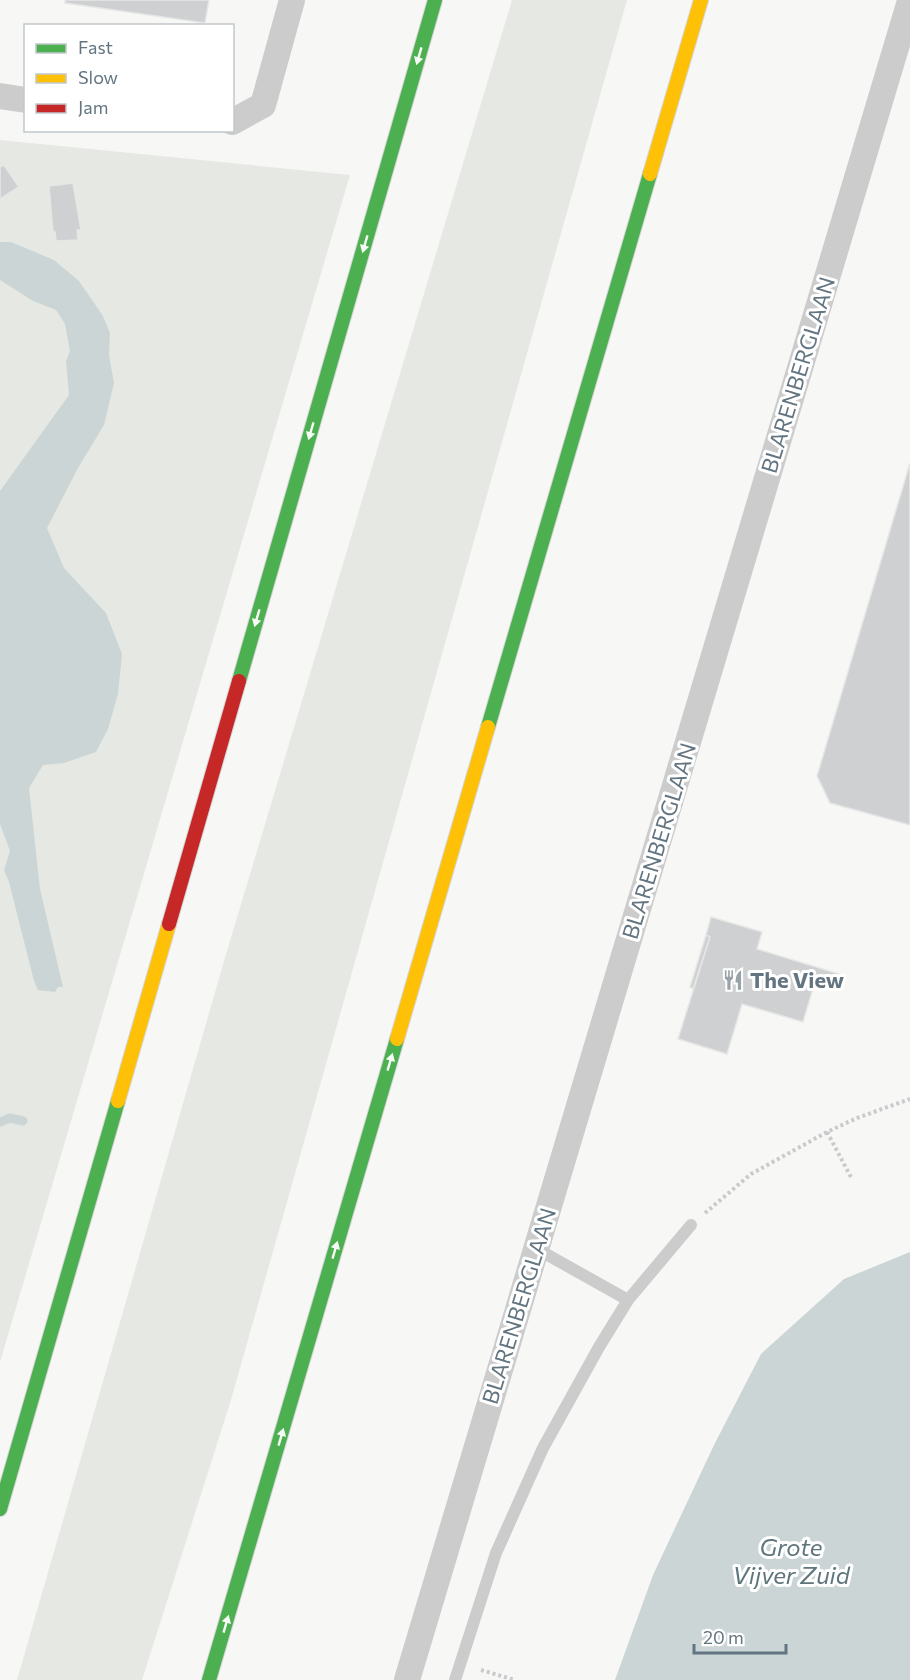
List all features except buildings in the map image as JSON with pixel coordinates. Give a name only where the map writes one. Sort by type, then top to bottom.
[{"type":"highway","points":[[0,1509],[435,0]]},
{"type":"highway","points":[[209,1680],[701,0]]},
{"type":"street","points":[[234,121],[263,105],[292,0]]},
{"type":"street","name":"BLARENBERGLAAN","points":[[407,1680],[910,1]]},
{"type":"street","points":[[0,96],[24,100]]},
{"type":"lane","points":[[455,1680],[496,1553],[543,1448],[628,1300],[691,1225]]},
{"type":"lane","points":[[537,1249],[628,1300]]},
{"type":"path","points":[[691,1225],[751,1174],[827,1132],[857,1118],[910,1099]]},
{"type":"path","points":[[827,1132],[852,1179]]},
{"type":"path","points":[[460,1664],[515,1680]]},
{"type":"shaded area","points":[[512,0],[627,0],[231,1400],[142,1680],[17,1680],[224,961]]},
{"type":"shaded area","points":[[0,140],[350,175],[0,1362]]},
{"type":"water","points":[[0,242],[11,242],[54,260],[79,281],[103,316],[110,333],[109,355],[114,383],[104,425],[78,468],[47,528],[64,568],[106,613],[122,654],[118,694],[108,729],[96,752],[64,763],[43,765],[29,788],[40,889],[63,987],[58,987],[55,992],[38,990],[34,981],[4,870],[10,851],[0,824],[0,491],[69,395],[66,361],[70,351],[65,324],[56,310],[33,301],[0,280]]},
{"type":"water","name":"Grote Vijver Zuid","points":[[910,1252],[910,1680],[615,1680],[653,1575],[714,1445],[761,1354],[844,1279]]},
{"type":"waterway","points":[[0,1122],[10,1118],[23,1121]]},
{"type":"traffic: fast","points":[[239,681],[435,0]]},
{"type":"traffic: fast","points":[[488,727],[650,174]]},
{"type":"traffic: fast","points":[[209,1680],[397,1039]]},
{"type":"traffic: fast","points":[[0,1509],[118,1101]]},
{"type":"traffic: slow","points":[[650,174],[701,0]]},
{"type":"traffic: slow","points":[[397,1039],[488,727]]},
{"type":"traffic: slow","points":[[118,1101],[169,924]]},
{"type":"traffic: jam","points":[[169,924],[239,681]]},
{"type":"place","name":"The View","points":[[733,980]]}]
